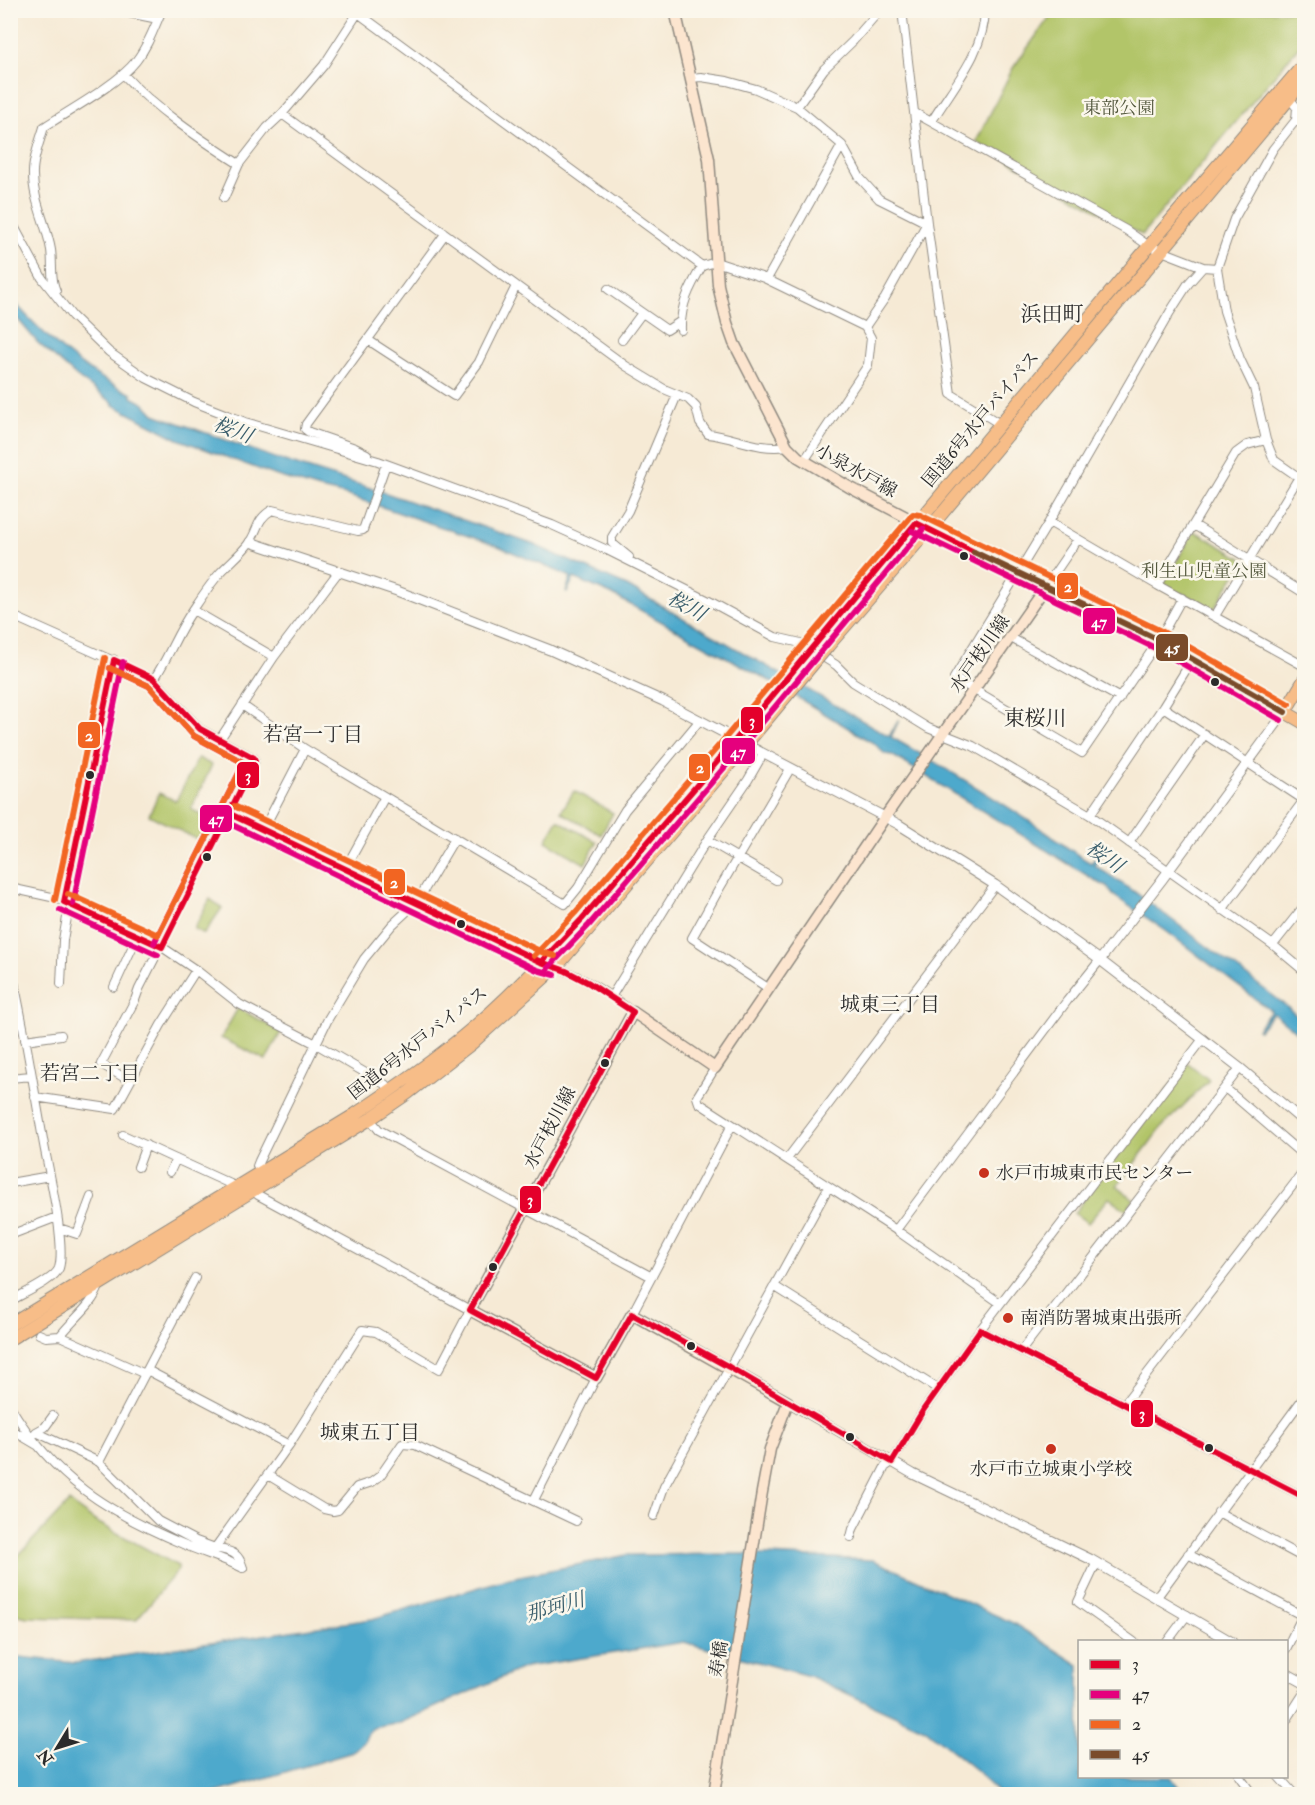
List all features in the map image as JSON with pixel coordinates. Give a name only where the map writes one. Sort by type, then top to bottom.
[{"type":"highway","name":"国道6号水戸バイパス","points":[[823,643],[929,529],[1305,64]]},
{"type":"highway","name":"国道6号水戸バイパス","points":[[10,1325],[245,1186],[370,1119],[471,1044],[557,966],[823,643],[916,523],[1000,424],[1305,81]]},
{"type":"highway","points":[[1305,680],[1285,712],[1305,723]]},
{"type":"highway","name":"国道6号水戸バイパス","points":[[10,1339],[99,1286],[245,1186],[260,1173],[393,1089],[483,1018],[582,919],[733,752]]},
{"type":"main road","name":"小泉水戸線","points":[[675,10],[709,159],[716,262],[722,304],[730,334],[788,446],[804,461],[916,523],[1159,639],[1285,712]]},
{"type":"main road","name":"水戸枝川線","points":[[885,817],[943,737],[1046,586]]},
{"type":"main road","points":[[633,1012],[715,1068],[885,817]]},
{"type":"main road","name":"水戸枝川線","points":[[470,1310],[633,1012]]},
{"type":"main road","points":[[470,1310],[596,1378],[632,1314],[788,1402]]},
{"type":"main road","name":"寿橋","points":[[714,1794],[770,1449],[788,1402]]},
{"type":"street","points":[[114,10],[158,19]]},
{"type":"street","points":[[64,307],[52,283],[53,264],[50,242],[36,193],[33,172],[44,127],[123,74],[135,63],[144,51],[162,10]]},
{"type":"street","points":[[797,107],[824,69],[880,10]]},
{"type":"street","points":[[902,10],[927,223],[951,394],[1000,424]]},
{"type":"street","points":[[932,121],[972,60],[981,37],[985,10]]},
{"type":"street","points":[[224,198],[239,164],[267,128],[324,65],[359,12],[702,266]]},
{"type":"street","points":[[123,74],[142,95],[239,164]]},
{"type":"street","points":[[691,78],[701,76],[747,86],[797,107],[842,145],[860,178],[879,199],[927,223]]},
{"type":"street","points":[[1215,616],[1302,479],[1274,460],[1266,440],[1254,388],[1240,359],[1224,311],[1217,268],[1234,219],[1273,149],[1296,120],[1297,108],[1289,98]]},
{"type":"street","points":[[915,113],[1126,230],[1155,249],[1203,267],[1217,268]]},
{"type":"street","points":[[282,114],[626,366],[688,399],[696,407],[700,423],[708,434],[745,444],[775,448],[788,446]]},
{"type":"street","points":[[1296,120],[1305,125]]},
{"type":"street","points":[[766,279],[842,145]]},
{"type":"street","points":[[10,219],[42,278],[80,326],[109,352],[146,378],[177,394],[245,422],[382,465],[552,525],[637,564],[775,637],[801,643],[836,664],[853,682],[943,737],[973,746],[1090,815],[1273,945],[1305,971]]},
{"type":"street","points":[[866,327],[927,223]]},
{"type":"street","points":[[382,465],[355,448],[305,429],[306,424],[445,234]]},
{"type":"street","points":[[681,330],[683,301],[702,266],[716,262],[766,279],[866,327],[871,338],[868,364],[804,461]]},
{"type":"street","points":[[1182,598],[1159,639],[1082,753],[954,678],[1049,522],[1170,312],[1188,284],[1203,267]]},
{"type":"street","points":[[368,340],[454,396],[479,362],[516,286]]},
{"type":"street","points":[[608,289],[667,330],[681,321]]},
{"type":"street","points":[[622,340],[642,313]]},
{"type":"street","points":[[637,564],[612,543],[612,537],[628,511],[677,395]]},
{"type":"street","points":[[1157,585],[1236,453],[1247,445],[1266,440]]},
{"type":"street","points":[[154,679],[164,665],[193,610],[217,576],[250,543],[260,522],[272,510],[358,531],[363,530],[382,465]]},
{"type":"street","points":[[1049,522],[1157,585],[1305,666]]},
{"type":"street","points":[[1194,525],[1305,593]]},
{"type":"street","points":[[1046,586],[1078,539]]},
{"type":"street","points":[[250,543],[397,591],[550,650],[700,720],[885,817],[995,885],[1100,960],[1240,1068],[1305,1122]]},
{"type":"street","points":[[220,739],[274,657],[339,571]]},
{"type":"street","points":[[193,610],[274,657]]},
{"type":"street","points":[[10,620],[15,617],[154,679],[200,729],[254,758],[255,761],[101,1064],[130,1081]]},
{"type":"street","points":[[1011,638],[1120,698]]},
{"type":"street","points":[[61,984],[66,904],[114,660]]},
{"type":"street","points":[[1090,815],[1192,660]]},
{"type":"street","points":[[242,705],[305,749],[565,904],[578,888],[625,810],[700,720]]},
{"type":"street","points":[[1163,707],[1250,762],[1304,800],[1222,909]]},
{"type":"street","points":[[896,1230],[1067,1001],[1168,872],[1285,712]]},
{"type":"street","points":[[1129,843],[1205,734]]},
{"type":"street","points":[[262,830],[305,749]]},
{"type":"street","points":[[611,997],[707,840],[763,754]]},
{"type":"street","points":[[768,988],[692,938],[790,769]]},
{"type":"street","points":[[345,869],[383,800]]},
{"type":"street","points":[[230,814],[541,962],[557,966],[582,978],[633,1012]]},
{"type":"street","points":[[260,1173],[257,1166],[259,1161],[328,1019],[364,959],[379,939],[417,902],[455,838]]},
{"type":"street","points":[[707,840],[776,880]]},
{"type":"street","points":[[787,1160],[995,885]]},
{"type":"street","points":[[10,888],[30,891],[66,904],[162,947],[239,1004],[316,1044],[393,1089]]},
{"type":"street","points":[[1273,945],[1304,910]]},
{"type":"street","points":[[114,987],[137,937]]},
{"type":"street","points":[[10,964],[57,1217],[59,1266],[56,1274],[10,1301]]},
{"type":"street","points":[[35,1097],[115,1109],[196,970]]},
{"type":"street","points":[[25,1040],[61,1035]]},
{"type":"street","points":[[851,1537],[885,1467],[892,1462],[938,1389],[1000,1303],[1203,1039]]},
{"type":"street","points":[[715,1068],[697,1098],[699,1103],[896,1230],[1000,1303]]},
{"type":"street","points":[[1021,1352],[1240,1068]]},
{"type":"street","points":[[10,1078],[31,1076]]},
{"type":"street","points":[[1225,1088],[1305,1156]]},
{"type":"street","points":[[370,1119],[379,1130],[650,1276]]},
{"type":"street","points":[[632,1314],[650,1276],[732,1125]]},
{"type":"street","points":[[123,1136],[245,1186],[341,1242],[470,1310],[438,1369],[376,1332],[362,1330],[268,1475],[215,1548]]},
{"type":"street","points":[[138,1167],[146,1145]]},
{"type":"street","points":[[170,1172],[176,1159]]},
{"type":"street","points":[[1124,1404],[1305,1171]]},
{"type":"street","points":[[10,1183],[50,1176]]},
{"type":"street","points":[[654,1516],[664,1487],[828,1188]]},
{"type":"street","points":[[58,1228],[77,1234],[91,1197]]},
{"type":"street","points":[[10,1235],[57,1217]]},
{"type":"street","points":[[99,1462],[195,1278]]},
{"type":"street","points":[[60,1336],[93,1301],[99,1286]]},
{"type":"street","points":[[774,1286],[938,1389]]},
{"type":"street","points":[[980,1330],[1305,1497]]},
{"type":"street","points":[[39,1334],[46,1337],[60,1336],[146,1372],[288,1445]]},
{"type":"street","points":[[534,1500],[596,1378]]},
{"type":"street","points":[[1157,1597],[1305,1397]]},
{"type":"street","points":[[788,1402],[892,1462],[1096,1564],[1230,1640]]},
{"type":"street","points":[[10,1406],[64,1475],[102,1504],[181,1544],[231,1561],[243,1568],[240,1557],[234,1552],[196,1542],[158,1521],[99,1462],[33,1433]]},
{"type":"street","points":[[33,1433],[45,1427],[53,1416]]},
{"type":"street","points":[[10,1429],[40,1447]]},
{"type":"street","points":[[268,1475],[324,1509],[333,1512],[338,1510],[357,1487],[372,1482],[380,1476],[402,1444],[415,1445],[576,1521]]},
{"type":"street","points":[[1218,1512],[1305,1558]]},
{"type":"street","points":[[1188,1554],[1304,1615],[1288,1646]]},
{"type":"street","points":[[1096,1564],[1078,1602],[1133,1640]]},
{"type":"street","points":[[1168,1640],[1187,1615]]},
{"type":"street","points":[[1288,1674],[1305,1683]]},
{"type":"street","points":[[1288,1719],[1305,1693]]},
{"type":"street","points":[[1280,1778],[1294,1794]]},
{"type":"street","points":[[1244,1779],[1252,1794]]},
{"type":"green space","name":"東部公園","points":[[1054,11],[1304,11],[1304,40],[1142,235],[976,142],[1013,68]]},
{"type":"green space","name":"利生山児童公園","points":[[1194,531],[1242,558],[1243,562],[1213,609],[1164,586]]},
{"type":"green space","points":[[198,758],[212,765],[191,809],[217,823],[206,844],[149,815],[159,793],[176,801]]},
{"type":"green space","points":[[574,791],[613,813],[601,835],[561,812]]},
{"type":"green space","points":[[558,820],[597,842],[585,864],[546,841]]},
{"type":"green space","points":[[210,899],[222,908],[204,934],[194,929]]},
{"type":"green space","points":[[238,1008],[281,1032],[266,1060],[221,1038]]},
{"type":"green space","points":[[1188,1063],[1209,1080],[1161,1128],[1117,1186],[1134,1200],[1126,1210],[1109,1198],[1088,1223],[1074,1213]]},
{"type":"green space","points":[[69,1502],[95,1521],[178,1566],[178,1570],[136,1620],[27,1617],[11,1613],[11,1563]]},
{"type":"water","points":[[10,296],[62,350],[95,374],[132,394],[132,397],[145,404],[154,414],[275,458],[383,492],[532,544],[627,586],[889,736],[899,720],[891,737],[986,793],[1084,859],[1091,863],[1105,847],[1107,848],[1094,865],[1135,892],[1280,1001],[1304,1022],[1304,1038],[1273,1013],[1259,1030],[1257,1029],[1271,1011],[1166,931],[1113,895],[1106,885],[892,755],[885,754],[875,744],[770,681],[611,594],[574,578],[567,592],[571,577],[498,546],[346,495],[277,476],[178,439],[113,405],[77,377],[37,342],[11,311]]},
{"type":"water","name":"那珂川","points":[[746,1554],[873,1560],[1013,1623],[1078,1664],[1078,1778],[1172,1778],[1184,1794],[999,1794],[977,1771],[925,1729],[809,1676],[684,1642],[525,1667],[400,1723],[373,1728],[364,1742],[353,1752],[211,1794],[11,1794],[11,1656],[75,1663],[372,1619],[510,1578],[627,1555]]},
{"type":"transit line","name":"2","points":[[534,956],[575,913],[721,743],[913,514],[920,515],[1163,632],[1289,704]]},
{"type":"transit line","name":"3","points":[[541,962],[582,919],[728,749],[916,523],[974,552]]},
{"type":"transit line","name":"47","points":[[548,968],[589,925],[735,755],[923,529]]},
{"type":"transit line","name":"47","points":[[912,531],[1155,648],[1281,720]]},
{"type":"transit line","name":"45","points":[[974,552],[1159,640],[1285,712]]},
{"type":"transit line","name":"2","points":[[55,900],[105,658]]},
{"type":"transit line","name":"3","points":[[114,660],[154,679],[200,729],[254,758],[255,761],[162,947]]},
{"type":"transit line","name":"3","points":[[64,902],[114,660]]},
{"type":"transit line","name":"47","points":[[73,904],[123,662]]},
{"type":"transit line","name":"47","points":[[110,668],[149,686],[194,736],[244,763],[154,943]]},
{"type":"transit line","name":"2","points":[[68,894],[158,935],[244,763],[194,736],[149,686],[110,668]]},
{"type":"transit line","name":"2","points":[[234,806],[544,953],[555,956]]},
{"type":"transit line","name":"3","points":[[230,814],[541,962],[566,971],[633,1012]]},
{"type":"transit line","name":"47","points":[[226,822],[537,970],[555,975]]},
{"type":"transit line","name":"3","points":[[64,902],[162,947]]},
{"type":"transit line","name":"47","points":[[60,910],[158,955]]},
{"type":"transit line","name":"3","points":[[633,1012],[470,1310],[596,1378],[632,1314],[729,1367],[892,1462]]},
{"type":"transit line","name":"3","points":[[980,1330],[1304,1497]]},
{"type":"transit line","name":"3","points":[[892,1462],[924,1409],[980,1330]]},
{"type":"place","name":"水戸市城東市民センター","points":[[984,1173]]},
{"type":"place","name":"南消防署城東出張所","points":[[1008,1318]]},
{"type":"place","name":"水戸市立城東小学校","points":[[1051,1449]]},
{"type":"district","name":"浜田町","points":[[1052,314]]},
{"type":"district","name":"東桜川","points":[[1035,718]]},
{"type":"district","name":"若宮一丁目","points":[[313,734]]},
{"type":"district","name":"城東三丁目","points":[[890,1004]]},
{"type":"district","name":"若宮二丁目","points":[[90,1073]]},
{"type":"district","name":"城東五丁目","points":[[370,1432]]},
{"type":"water label","name":"桜川","points":[[233,430]]},
{"type":"water label","name":"桜川","points":[[687,606]]},
{"type":"water label","name":"桜川","points":[[1105,857]]}]
